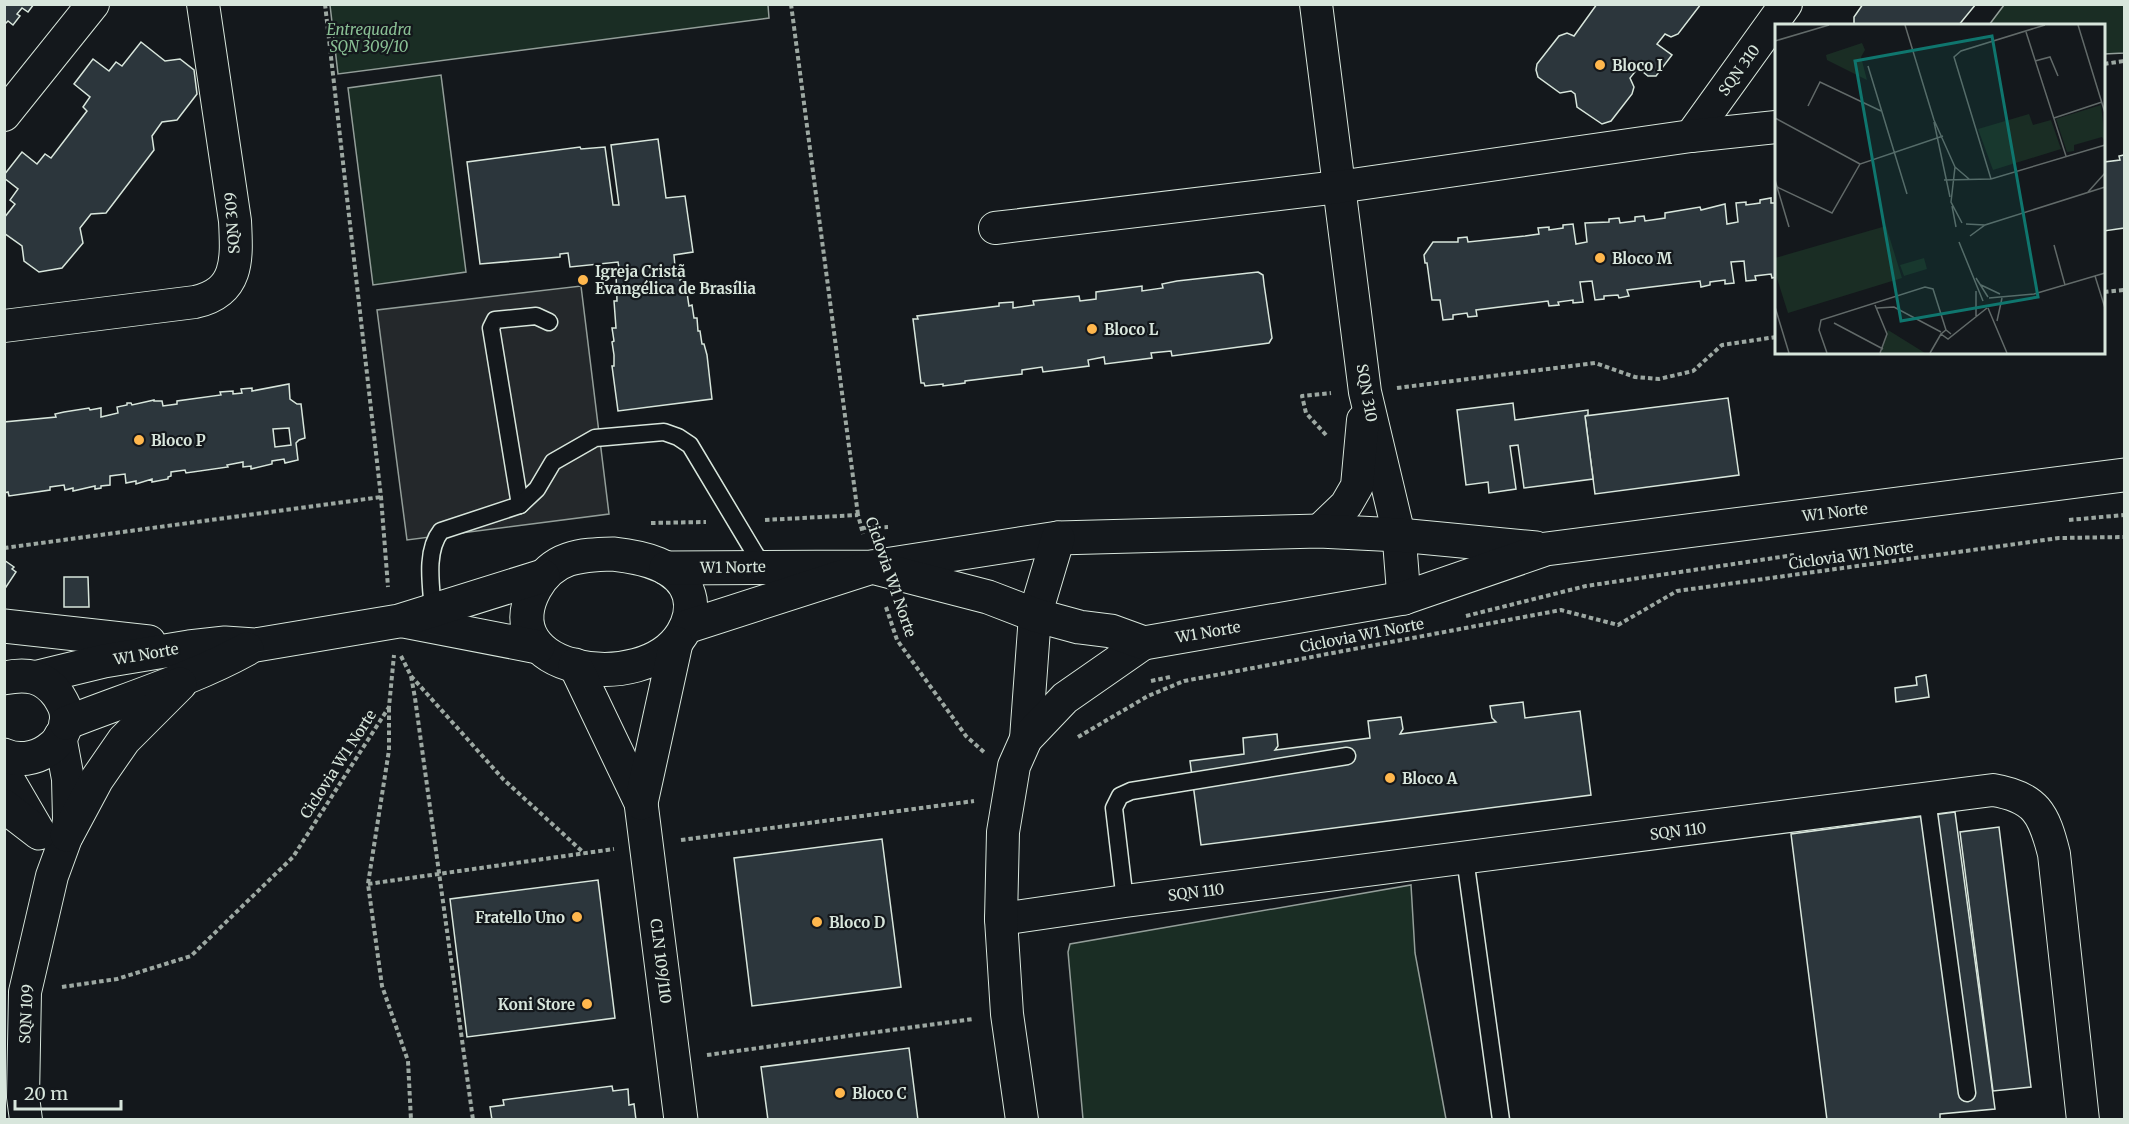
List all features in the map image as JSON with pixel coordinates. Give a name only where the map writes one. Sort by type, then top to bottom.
[{"type":"street","points":[[4,115],[93,4]]},
{"type":"street","name":"SQN 309","points":[[4,326],[195,302],[209,299],[222,291],[230,278],[236,245],[235,221],[202,4]]},
{"type":"street","name":"SQN 310","points":[[1316,4],[1365,392],[1399,535],[1404,598]]},
{"type":"street","name":"SQN 310","points":[[1691,136],[1786,4]]},
{"type":"street","points":[[995,228],[1338,187],[1691,136],[1775,127]]},
{"type":"street","points":[[1319,531],[1346,505],[1357,486],[1365,392]]},
{"type":"street","name":"W1 Norte","points":[[681,635],[872,567],[988,597],[1035,615],[1079,627],[1111,631],[1144,643],[1404,598],[1546,549],[2124,476]]},
{"type":"street","name":"W1 Norte","points":[[666,568],[872,567],[1058,538],[1319,531],[1399,535],[1546,549]]},
{"type":"street","points":[[1022,1119],[1007,1014],[1001,919],[1004,832],[1009,796],[1020,752],[1035,615],[1058,538]]},
{"type":"street","points":[[613,554],[642,558],[666,568],[685,585],[690,596],[691,608],[681,635],[656,658],[620,669],[596,670],[552,659],[538,647],[530,632],[528,616],[534,592],[543,576],[559,562],[584,555],[613,554]]},
{"type":"street","name":"W1 Norte","points":[[17,673],[104,661],[230,659],[256,645],[395,626],[433,610],[543,576]]},
{"type":"street","points":[[4,626],[189,661],[124,740],[97,779],[53,834]]},
{"type":"street","name":"W1 Norte","points":[[395,626],[538,647]]},
{"type":"street","name":"CLN 109/110","points":[[641,803],[681,635]]},
{"type":"street","points":[[1020,752],[1065,698],[1144,643]]},
{"type":"street","name":"W1 Norte","points":[[63,729],[189,661]]},
{"type":"street","name":"CLN 109/110","points":[[575,665],[641,803],[681,1119]]},
{"type":"street","points":[[4,755],[26,760],[39,756],[51,748],[63,729],[66,712],[62,701],[52,687],[17,673]]},
{"type":"street","name":"SQN 109","points":[[26,1119],[23,1097],[25,992],[52,876],[53,834],[69,819],[63,729]]},
{"type":"street","points":[[4,772],[53,834]]},
{"type":"street","name":"SQN 110","points":[[1001,919],[1125,901],[1992,790],[2014,794],[2029,803],[2040,814],[2048,827],[2054,854],[2083,1119]]},
{"type":"street","points":[[4,806],[53,834]]},
{"type":"lane","points":[[520,505],[490,328],[495,320],[536,316],[549,322]]},
{"type":"lane","points":[[433,610],[430,571],[434,542],[441,531],[520,505],[537,489],[553,462],[595,438],[664,432],[678,436],[690,445],[763,567]]},
{"type":"lane","points":[[1125,901],[1114,808],[1120,796],[1131,791],[1347,756]]},
{"type":"lane","points":[[1927,799],[1967,1093]]},
{"type":"lane","points":[[1465,858],[1501,1119]]},
{"type":"path","points":[[325,4],[395,626],[411,676],[473,1119]]},
{"type":"path","points":[[791,4],[858,515]]},
{"type":"path","points":[[2105,64],[2124,61]]},
{"type":"path","points":[[2105,292],[2124,290]]},
{"type":"path","points":[[1365,392],[1595,363],[1635,377],[1659,379],[1693,371],[1722,345],[1775,337]]},
{"type":"path","points":[[4,548],[381,497]]},
{"type":"path","name":"Ciclovia W1 Norte","points":[[644,523],[858,515],[872,567],[897,640],[966,736],[988,756],[1020,752]]},
{"type":"path","points":[[2061,521],[2124,515]]},
{"type":"path","name":"Ciclovia W1 Norte","points":[[1069,742],[1148,696],[1184,681],[1561,610],[1618,625],[1677,591],[2059,538],[2124,537]]},
{"type":"path","points":[[1456,619],[1586,586],[1794,555]]},
{"type":"path","name":"Ciclovia W1 Norte","points":[[25,992],[117,980],[191,956],[293,857],[389,707],[395,626]]},
{"type":"path","points":[[1147,682],[1180,674]]},
{"type":"path","points":[[411,676],[502,779],[584,853]]},
{"type":"path","points":[[389,707],[389,750],[368,884],[382,986],[408,1061],[411,1119]]},
{"type":"path","points":[[368,884],[1009,796]]},
{"type":"path","points":[[674,1060],[1007,1014]]},
{"type":"green space","name":"Entrequadra SQN 309/10","points":[[330,5],[768,5],[769,18],[338,74]]},
{"type":"green space","points":[[2004,5],[2124,5],[2124,53],[2105,54],[2105,24],[1990,24]]},
{"type":"green space","points":[[441,75],[466,272],[373,285],[348,88]]},
{"type":"green space","points":[[1411,885],[1415,953],[1446,1119],[1083,1119],[1068,952],[1070,944]]},
{"type":"shaded area","points":[[581,286],[609,514],[407,540],[377,310]]},
{"type":"building","points":[[4,4],[34,4],[28,12],[22,8],[17,14],[20,16],[13,25],[8,21],[4,25]]},
{"type":"building","name":"Bloco I","points":[[1597,4],[1701,4],[1678,34],[1671,37],[1665,34],[1657,44],[1672,55],[1656,76],[1648,76],[1638,68],[1630,78],[1634,87],[1632,94],[1611,121],[1602,124],[1577,107],[1575,94],[1571,91],[1560,93],[1538,77],[1536,70],[1537,64],[1559,36],[1567,33],[1574,36]]},
{"type":"building","points":[[1863,4],[1976,4],[1960,24],[1854,24],[1854,17]]},
{"type":"building","points":[[141,42],[165,61],[180,59],[194,70],[197,94],[177,120],[162,122],[152,136],[154,150],[106,213],[91,214],[80,228],[83,243],[62,268],[39,272],[24,261],[22,246],[4,233],[4,218],[15,204],[10,200],[18,189],[4,178],[4,175],[22,152],[37,164],[45,154],[51,158],[87,111],[83,107],[90,97],[74,84],[93,59],[109,71],[116,62],[122,66]]},
{"type":"building","points":[[658,139],[666,198],[685,196],[693,252],[674,255],[675,267],[678,267],[684,293],[687,293],[689,306],[692,305],[694,318],[697,318],[698,331],[700,331],[707,355],[712,399],[618,411],[612,366],[614,366],[612,342],[614,341],[612,328],[616,328],[614,301],[617,301],[616,274],[620,274],[618,262],[570,267],[568,253],[560,254],[560,257],[480,264],[467,162],[580,147],[581,149],[605,147],[613,205],[619,205],[611,145]]},
{"type":"building","points":[[2124,155],[2124,228],[2105,231],[2105,162],[2120,160],[2119,156]]},
{"type":"building","name":"Bloco M","points":[[1771,198],[1771,203],[1775,203],[1775,277],[1772,278],[1771,274],[1755,276],[1756,280],[1746,281],[1744,261],[1731,262],[1734,283],[1725,284],[1725,280],[1710,282],[1710,285],[1701,287],[1700,281],[1627,290],[1629,296],[1619,298],[1618,295],[1604,296],[1604,299],[1595,300],[1592,281],[1580,282],[1583,302],[1573,303],[1573,300],[1549,306],[1548,301],[1476,310],[1477,316],[1468,317],[1467,313],[1453,315],[1453,319],[1443,320],[1440,300],[1432,300],[1424,255],[1433,242],[1458,242],[1458,238],[1467,237],[1468,242],[1525,236],[1539,234],[1538,228],[1549,227],[1549,230],[1573,224],[1576,244],[1587,242],[1585,223],[1609,222],[1609,219],[1619,218],[1620,223],[1635,221],[1635,217],[1644,216],[1645,221],[1665,218],[1665,213],[1700,207],[1701,210],[1725,204],[1727,224],[1738,222],[1736,203],[1746,202],[1746,205],[1760,203],[1760,200]]},
{"type":"building","name":"Bloco L","points":[[1258,272],[1263,275],[1272,338],[1269,343],[1172,356],[1171,351],[1151,353],[1152,358],[1105,364],[1104,357],[1088,360],[1089,366],[1043,372],[1042,367],[1022,370],[1022,374],[943,386],[943,384],[925,386],[921,383],[913,319],[918,319],[917,316],[999,306],[999,303],[1013,302],[1013,308],[1034,305],[1033,301],[1079,296],[1080,301],[1096,299],[1096,292],[1142,286],[1142,291],[1163,288],[1162,284],[1177,281]]},
{"type":"building","name":"Bloco P","points":[[289,384],[290,399],[301,404],[305,438],[296,443],[298,460],[285,463],[284,459],[272,461],[272,464],[251,469],[251,466],[243,467],[243,462],[227,465],[228,467],[186,473],[185,470],[171,472],[168,479],[152,482],[152,479],[136,484],[136,481],[126,483],[125,474],[110,476],[110,485],[95,489],[95,486],[73,491],[73,488],[65,490],[64,485],[50,487],[50,490],[9,496],[8,492],[4,493],[4,422],[56,417],[55,414],[89,408],[90,410],[101,408],[101,417],[118,413],[117,407],[127,405],[127,403],[132,405],[154,400],[162,401],[163,406],[177,404],[177,401],[221,395],[220,392],[242,393],[241,389],[252,388],[252,391]],"holes":[[[289,428],[291,445],[275,447],[273,429]]]},
{"type":"building","points":[[1728,398],[1739,475],[1595,494],[1585,416]]},
{"type":"building","points":[[1513,403],[1515,420],[1588,410],[1588,415],[1585,416],[1593,479],[1524,488],[1518,445],[1510,446],[1516,489],[1489,493],[1488,482],[1466,485],[1457,410]]},
{"type":"building","points":[[4,560],[14,567],[12,569],[16,572],[4,590]]},
{"type":"building","points":[[64,577],[88,577],[89,607],[64,607]]},
{"type":"building","points":[[1926,675],[1929,697],[1896,702],[1895,688],[1917,685],[1916,677]]},
{"type":"building","name":"Bloco A","points":[[1523,702],[1525,718],[1580,711],[1591,795],[1201,845],[1190,761],[1244,754],[1243,738],[1277,734],[1278,746],[1275,750],[1370,738],[1368,721],[1401,717],[1403,729],[1400,734],[1496,722],[1492,718],[1490,706]]},
{"type":"building","points":[[1955,812],[1995,1109],[1940,1114],[1940,1120],[1827,1120],[1791,834]]},
{"type":"building","points":[[1999,827],[2031,1087],[1993,1091],[1960,832]]},
{"type":"building","name":"Bloco D","points":[[882,839],[901,987],[752,1006],[734,858]]},
{"type":"building","points":[[598,880],[615,1018],[467,1037],[450,899]]},
{"type":"building","name":"Bloco C","points":[[909,1048],[918,1120],[768,1120],[761,1067]]},
{"type":"building","points":[[612,1086],[613,1091],[628,1089],[629,1105],[634,1104],[636,1120],[492,1120],[490,1107],[504,1105],[503,1100]]},
{"type":"place","name":"Bloco I","points":[[1600,65]]},
{"type":"place","name":"Bloco M","points":[[1600,258]]},
{"type":"place","name":"Igreja Cristã Evangélica de Brasília","points":[[583,280]]},
{"type":"place","name":"Bloco L","points":[[1092,329]]},
{"type":"place","name":"Bloco P","points":[[139,440]]},
{"type":"place","name":"Bloco A","points":[[1390,778]]},
{"type":"place","name":"Fratello Uno","points":[[577,917]]},
{"type":"place","name":"Bloco D","points":[[817,922]]},
{"type":"place","name":"Koni Store","points":[[587,1004]]},
{"type":"place","name":"Bloco C","points":[[840,1093]]}]
